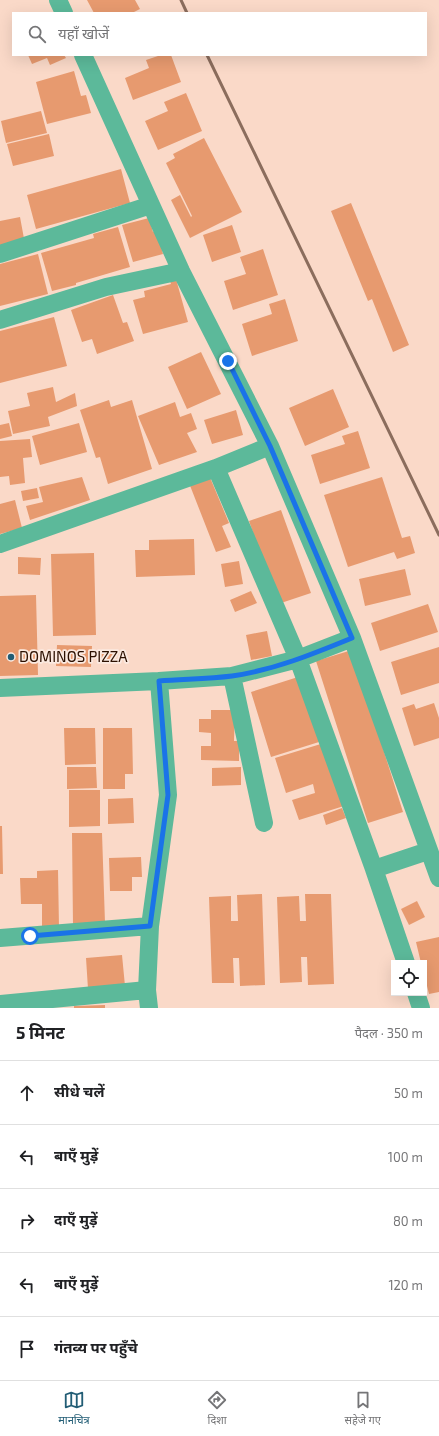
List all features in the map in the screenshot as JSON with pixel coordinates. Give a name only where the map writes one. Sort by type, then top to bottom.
[{"type":"street","points":[[58,0],[64,12]]},
{"type":"street","points":[[83,56],[181,271],[270,446],[352,638],[439,878]]},
{"type":"street","points":[[0,254],[151,205]]},
{"type":"street","points":[[0,320],[106,287],[181,271]]},
{"type":"street","points":[[0,544],[216,468],[270,446]]},
{"type":"street","points":[[216,468],[298,659],[374,869],[405,960]]},
{"type":"street","points":[[0,688],[159,681],[232,676],[298,659],[352,638]]},
{"type":"street","points":[[232,676],[264,823]]},
{"type":"street","points":[[149,1008],[147,990],[150,926],[168,795],[159,681]]},
{"type":"street","points":[[374,869],[428,851]]},
{"type":"street","points":[[0,938],[150,926]]},
{"type":"street","points":[[8,1005],[147,990]]},
{"type":"street","points":[[417,996],[421,1008]]},
{"type":"building","points":[[87,0],[135,0],[140,9],[134,12],[93,12]]},
{"type":"building","points":[[28,56],[65,56],[66,58],[50,65],[47,58],[32,64]]},
{"type":"building","points":[[158,56],[171,56],[181,82],[133,100],[125,78],[149,68],[146,60]]},
{"type":"building","points":[[74,71],[81,96],[86,95],[91,113],[47,124],[36,82]]},
{"type":"building","points":[[186,93],[202,131],[158,150],[145,121],[168,111],[164,102]]},
{"type":"building","points":[[41,111],[47,133],[6,143],[1,121]]},
{"type":"building","points":[[49,134],[54,156],[13,166],[7,144]]},
{"type":"building","points":[[204,138],[242,212],[190,238],[171,200],[180,195],[191,217],[192,216],[166,163],[175,158],[173,154]]},
{"type":"building","points":[[121,169],[130,203],[36,229],[27,195]]},
{"type":"building","points":[[351,203],[409,345],[393,352],[372,299],[368,301],[331,211]]},
{"type":"building","points":[[20,217],[25,244],[0,248],[0,221]]},
{"type":"building","points":[[149,218],[153,232],[157,231],[163,254],[133,262],[122,225]]},
{"type":"building","points":[[232,225],[241,252],[212,262],[203,235]]},
{"type":"building","points":[[118,227],[130,267],[76,283],[76,285],[52,291],[41,253],[94,238],[93,234]]},
{"type":"building","points":[[263,249],[278,295],[233,310],[224,281],[246,274],[240,257]]},
{"type":"building","points":[[38,254],[48,294],[0,306],[0,264]]},
{"type":"building","points":[[176,279],[188,322],[143,334],[133,300],[145,297],[144,291],[171,284],[170,281]]},
{"type":"building","points":[[113,295],[123,323],[127,322],[134,341],[97,354],[92,339],[82,342],[71,310]]},
{"type":"building","points":[[285,299],[298,341],[252,356],[242,324],[272,314],[269,304]]},
{"type":"building","points":[[54,317],[67,366],[0,383],[0,331]]},
{"type":"building","points":[[201,352],[221,394],[187,409],[168,367]]},
{"type":"building","points":[[53,387],[56,402],[75,393],[77,406],[48,417],[50,426],[13,434],[8,411],[30,406],[27,393]]},
{"type":"building","points":[[333,389],[349,427],[305,446],[289,408]]},
{"type":"building","points":[[109,400],[111,407],[132,400],[152,469],[108,484],[100,457],[96,458],[80,410]]},
{"type":"building","points":[[175,402],[180,417],[191,413],[197,429],[187,433],[197,452],[159,465],[138,416]]},
{"type":"building","points":[[236,410],[243,435],[212,444],[204,420]]},
{"type":"building","points":[[9,423],[12,436],[0,439],[0,425]]},
{"type":"building","points":[[79,423],[87,452],[40,465],[32,436]]},
{"type":"building","points":[[358,431],[370,468],[320,484],[311,455],[345,444],[342,436]]},
{"type":"building","points":[[30,439],[32,457],[23,458],[25,483],[10,485],[9,476],[0,477],[0,441]]},
{"type":"building","points":[[209,475],[229,523],[222,526],[231,547],[216,552],[189,483]]},
{"type":"building","points":[[82,477],[90,500],[30,520],[26,506],[43,502],[39,487]]},
{"type":"building","points":[[382,477],[402,538],[410,536],[415,553],[397,559],[394,552],[348,567],[324,495]]},
{"type":"building","points":[[37,488],[39,498],[23,501],[21,491]]},
{"type":"building","points":[[15,500],[22,528],[0,534],[0,504]]},
{"type":"building","points":[[281,510],[311,593],[278,604],[249,521]]},
{"type":"building","points":[[194,539],[195,575],[136,577],[135,550],[149,550],[149,540]]},
{"type":"building","points":[[94,553],[96,635],[53,636],[51,554]]},
{"type":"building","points":[[18,557],[41,558],[40,575],[18,574]]},
{"type":"building","points":[[239,561],[243,584],[225,587],[221,564]]},
{"type":"building","points":[[405,569],[411,595],[365,606],[359,579]]},
{"type":"building","points":[[251,591],[257,603],[235,612],[230,600]]},
{"type":"building","points":[[36,595],[38,675],[0,676],[0,596]]},
{"type":"building","points":[[428,604],[438,632],[380,651],[371,623]]},
{"type":"building","points":[[267,631],[272,656],[251,660],[246,635]]},
{"type":"building","points":[[57,645],[92,646],[91,667],[56,666]]},
{"type":"building","points":[[439,647],[439,683],[401,695],[391,662]]},
{"type":"building","points":[[352,650],[403,812],[368,823],[316,661]]},
{"type":"building","points":[[114,651],[115,662],[98,663],[97,652]]},
{"type":"building","points":[[298,677],[319,742],[271,757],[251,692]]},
{"type":"building","points":[[434,703],[439,718],[439,738],[414,746],[402,708],[414,704],[416,709]]},
{"type":"building","points":[[211,710],[235,710],[234,741],[239,741],[239,761],[201,760],[201,746],[211,746],[211,733],[199,732],[199,719],[211,719]]},
{"type":"building","points":[[64,728],[95,728],[96,764],[65,765]]},
{"type":"building","points":[[103,728],[132,728],[133,774],[125,774],[125,789],[103,789]]},
{"type":"building","points":[[324,743],[344,806],[299,820],[292,800],[315,793],[313,784],[286,793],[275,758]]},
{"type":"building","points":[[67,767],[96,767],[97,788],[67,789]]},
{"type":"building","points":[[241,767],[241,785],[212,786],[212,768]]},
{"type":"building","points":[[69,790],[100,790],[100,826],[69,827]]},
{"type":"building","points":[[133,798],[134,823],[108,824],[108,799]]},
{"type":"building","points":[[342,808],[346,818],[326,825],[323,815]]},
{"type":"building","points":[[0,826],[2,826],[3,874],[0,874]]},
{"type":"building","points":[[72,833],[102,833],[105,923],[73,926]]},
{"type":"building","points":[[141,857],[142,877],[132,877],[132,891],[110,891],[109,858]]},
{"type":"building","points":[[58,870],[59,928],[42,929],[42,904],[21,904],[20,878],[37,878],[37,871]]},
{"type":"building","points":[[262,894],[265,985],[240,986],[239,958],[233,958],[234,983],[212,983],[209,897],[231,896],[231,921],[238,921],[237,895]]},
{"type":"building","points":[[305,894],[331,894],[334,984],[308,985],[307,957],[301,957],[302,982],[280,983],[277,897],[299,896],[300,921],[306,921]]},
{"type":"building","points":[[417,901],[425,917],[409,925],[401,909]]},
{"type":"building","points":[[439,937],[439,992],[429,994],[427,986],[427,960],[420,960],[416,942]]},
{"type":"building","points":[[122,955],[125,986],[88,989],[86,958]]},
{"type":"building","points":[[105,1005],[105,1008],[74,1008],[74,1006]]},
{"type":"railway","points":[[181,0],[187,12]]},
{"type":"railway","points":[[207,56],[439,535]]},
{"type":"place","name":"DOMINOS PIZZA","points":[[11,657]]},
{"type":"route","points":[[30,936],[150,926],[157,866],[168,795],[159,681],[232,676],[298,659],[352,638],[270,446],[228,361]]}]
